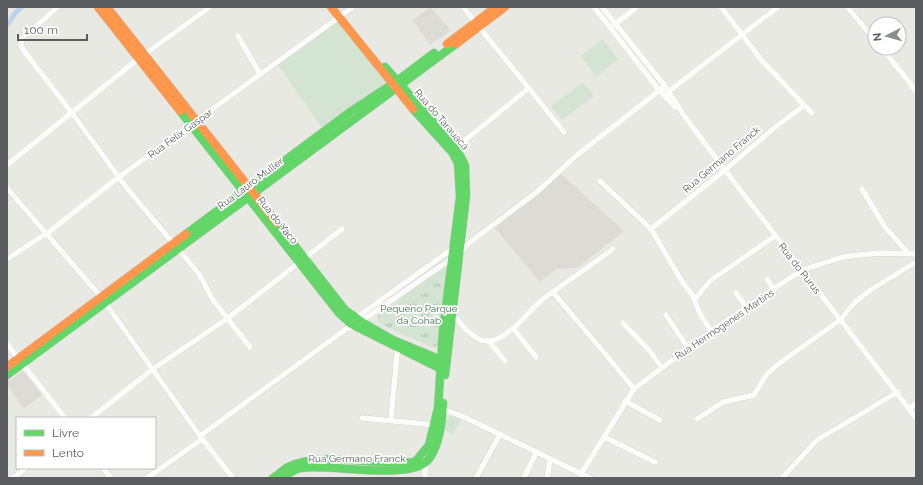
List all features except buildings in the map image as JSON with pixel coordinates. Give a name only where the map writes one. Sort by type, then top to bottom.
[{"type":"street","points":[[58,7],[22,38],[21,45],[26,54],[72,112],[119,176],[199,274],[213,300],[250,347]]},
{"type":"street","name":"Rua do Yaco","points":[[98,7],[141,57],[194,123],[302,261],[339,313],[353,324],[443,365]]},
{"type":"street","name":"Rua do Yaco","points":[[107,7],[141,57]]},
{"type":"street","points":[[7,165],[141,57],[210,7]]},
{"type":"street","name":"Rua do Tarauacá","points":[[331,7],[341,15],[396,85],[454,150],[460,176],[461,247],[449,312]]},
{"type":"street","name":"Rua do Tarauacá","points":[[338,7],[341,15]]},
{"type":"street","name":"Rua Felix Gaspar","points":[[7,259],[46,233],[119,176],[353,7]]},
{"type":"street","points":[[463,7],[564,132]]},
{"type":"street","name":"Rua Lauro Muller","points":[[477,25],[496,7]]},
{"type":"street","name":"Rua Lauro Muller","points":[[7,375],[20,361],[249,193],[350,112],[396,85],[477,25],[505,7]]},
{"type":"street","name":"Rua do Purus","points":[[594,7],[659,90],[666,93],[685,117],[840,320],[898,392],[916,418]]},
{"type":"street","name":"Rua do Purus","points":[[602,7],[665,86],[666,93]]},
{"type":"street","points":[[610,28],[637,7]]},
{"type":"street","points":[[721,7],[763,62],[812,113]]},
{"type":"street","points":[[666,93],[778,7]]},
{"type":"street","points":[[847,7],[867,31]]},
{"type":"street","points":[[238,36],[260,74]]},
{"type":"street","points":[[888,56],[916,91]]},
{"type":"street","points":[[147,478],[353,324],[389,295],[430,265],[461,247],[538,190],[577,155],[665,86]]},
{"type":"street","points":[[454,150],[529,88]]},
{"type":"street","name":"Rua Germano Franck","points":[[651,229],[725,170],[768,133],[805,105]]},
{"type":"street","points":[[600,181],[651,229],[683,283],[695,298],[699,312],[711,331]]},
{"type":"street","points":[[7,188],[103,300],[201,438],[233,478]]},
{"type":"street","points":[[862,189],[886,227],[908,253]]},
{"type":"street","points":[[92,417],[153,369],[228,318],[342,229]]},
{"type":"street","points":[[695,298],[711,280],[775,236]]},
{"type":"street","name":"Rua do Tarauacá","points":[[449,312],[452,257],[461,247]]},
{"type":"street","points":[[489,341],[513,328],[535,306],[613,249]]},
{"type":"street","name":"Rua Hermogenes Martins","points":[[581,474],[625,401],[634,389],[661,367],[711,331],[802,270],[854,256],[879,253],[916,254]]},
{"type":"street","points":[[353,324],[393,300],[452,257]]},
{"type":"street","points":[[697,419],[723,402],[754,395],[766,375],[777,365],[840,320],[855,302],[864,295],[916,262]]},
{"type":"street","points":[[430,265],[434,270]]},
{"type":"street","points":[[767,279],[774,290]]},
{"type":"street","points":[[553,292],[605,352],[634,389]]},
{"type":"street","points":[[736,293],[747,308]]},
{"type":"street","points":[[389,295],[393,300]]},
{"type":"street","points":[[449,312],[475,336],[489,341],[505,361]]},
{"type":"street","name":"Rua Germano Franck","points":[[273,478],[288,467],[300,462],[330,460],[341,464],[398,469],[414,467],[425,463],[436,446],[449,312]]},
{"type":"street","points":[[666,315],[688,348]]},
{"type":"street","points":[[623,323],[650,351],[661,367]]},
{"type":"street","points":[[513,328],[536,357]]},
{"type":"street","points":[[7,344],[64,417]]},
{"type":"street","points":[[391,420],[398,345]]},
{"type":"street","name":"Rua Lauro Muller","points":[[7,367],[20,361]]},
{"type":"street","points":[[782,478],[817,440],[898,392]]},
{"type":"street","points":[[625,401],[660,420]]},
{"type":"street","points":[[909,408],[916,404]]},
{"type":"street","points":[[440,408],[464,417],[499,436],[590,478]]},
{"type":"street","points":[[362,418],[437,425]]},
{"type":"street","name":"Rua Germano Franck","points":[[282,478],[300,468],[341,464],[400,464],[415,462],[420,459],[429,445],[437,425]]},
{"type":"street","points":[[476,478],[499,436]]},
{"type":"street","points":[[604,437],[655,462]]},
{"type":"street","points":[[524,478],[536,453]]},
{"type":"street","points":[[547,478],[550,460]]},
{"type":"street","points":[[425,463],[425,478]]},
{"type":"street","points":[[13,478],[25,469]]},
{"type":"street","points":[[104,469],[111,478]]},
{"type":"shaded area","points":[[430,7],[451,30],[430,45],[413,20]]},
{"type":"shaded area","points":[[561,174],[624,231],[577,268],[556,269],[540,282],[494,227]]},
{"type":"shaded area","points":[[23,371],[42,395],[24,409],[7,385],[7,382]]},
{"type":"green space","points":[[340,19],[388,81],[323,129],[278,65]]},
{"type":"green space","points":[[603,39],[618,59],[596,77],[581,56]]},
{"type":"green space","points":[[583,82],[594,96],[562,120],[551,106]]},
{"type":"green space","name":"Pequeno Parque da Cohab","points":[[445,264],[450,264],[439,345],[433,348],[379,323],[377,317]]},
{"type":"green space","points":[[450,416],[461,420],[453,435],[443,429],[444,423]]},
{"type":"waterway","points":[[7,25],[16,12],[22,7]]},
{"type":"traffic: fast","points":[[7,375],[456,44]]},
{"type":"traffic: fast","points":[[186,234],[350,112],[397,81],[434,53]]},
{"type":"traffic: fast","points":[[385,67],[456,148],[465,165],[466,196],[445,375]]},
{"type":"traffic: fast","points":[[273,478],[288,467],[302,462],[318,460],[334,459],[400,463],[415,462],[429,445],[438,408],[443,330],[460,197],[458,163],[452,152],[413,109]]},
{"type":"traffic: fast","points":[[180,111],[339,313],[351,324],[443,370]]},
{"type":"traffic: fast","points":[[277,223],[345,310],[365,324],[393,340],[446,362]]},
{"type":"traffic: fast","points":[[282,478],[301,468],[314,467],[388,471],[420,466],[429,459],[436,446],[441,425],[443,403]]},
{"type":"traffic: slow","points":[[98,7],[180,111]]},
{"type":"traffic: slow","points":[[107,7],[277,223]]},
{"type":"traffic: slow","points":[[331,7],[413,109]]},
{"type":"traffic: slow","points":[[447,44],[496,7]]},
{"type":"traffic: slow","points":[[456,44],[505,7]]},
{"type":"traffic: slow","points":[[7,367],[186,234]]}]
